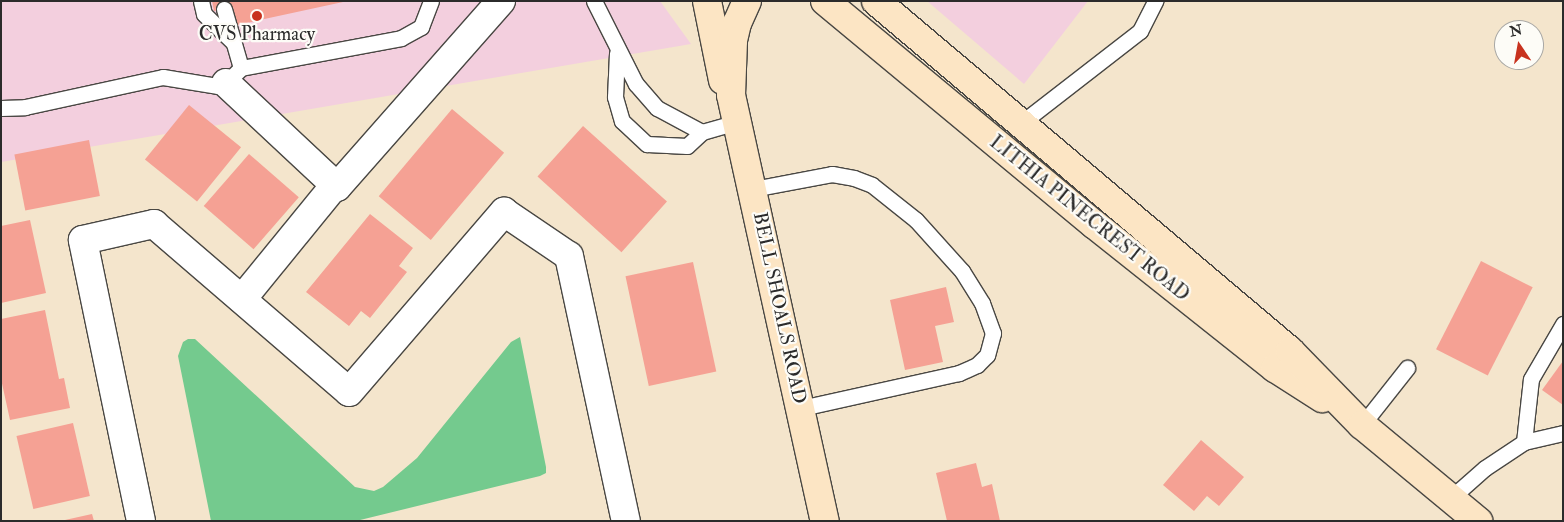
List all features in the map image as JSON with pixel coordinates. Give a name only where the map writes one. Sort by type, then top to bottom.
[{"type":"main road","points":[[707,1],[720,74],[731,95]]},
{"type":"main road","points":[[731,95],[733,41],[737,23],[747,1]]},
{"type":"main road","name":"LITHIA PINECREST ROAD","points":[[825,1],[1081,213],[1275,368],[1362,424]]},
{"type":"main road","name":"LITHIA PINECREST ROAD","points":[[876,1],[1290,351],[1362,424],[1478,521]]},
{"type":"main road","name":"BELL SHOALS ROAD","points":[[731,95],[825,521]]},
{"type":"street","points":[[242,299],[335,185],[501,1]]},
{"type":"street","points":[[234,76],[335,185]]},
{"type":"street","points":[[141,521],[82,240],[154,224],[349,392],[504,212],[569,256],[626,521]]},
{"type":"lane","points":[[201,1],[204,14],[234,42]]},
{"type":"lane","points":[[1,108],[25,106],[157,78],[175,78],[207,86],[234,76],[401,38],[422,27],[431,1]]},
{"type":"lane","points":[[594,1],[617,53],[636,84],[657,108],[702,132]]},
{"type":"lane","points":[[1020,124],[1140,31],[1155,1]]},
{"type":"lane","points":[[224,9],[234,42],[234,76]]},
{"type":"lane","points":[[617,53],[615,97],[622,120],[647,144],[687,146],[702,132],[736,122]]},
{"type":"lane","points":[[753,189],[832,174],[854,178],[872,185],[916,220],[962,271],[977,294],[992,333],[987,355],[977,365],[959,372],[801,408]]},
{"type":"lane","points":[[1524,442],[1531,379],[1563,324]]},
{"type":"lane","points":[[1362,424],[1408,368]]},
{"type":"lane","points":[[1451,498],[1485,468],[1524,442],[1563,433]]},
{"type":"shaded area","points":[[1,1],[660,1],[691,44],[1,162]]},
{"type":"shaded area","points":[[927,1],[1088,1],[1024,84]]},
{"type":"green space","points":[[520,337],[546,473],[356,521],[211,521],[178,356],[183,342],[188,339],[195,339],[355,487],[374,491],[383,487],[417,458],[511,342]]},
{"type":"building","name":"CVS Pharmacy","points":[[212,1],[343,2],[237,25],[233,7],[214,11]]},
{"type":"building","points":[[189,105],[241,147],[197,202],[145,159]]},
{"type":"building","points":[[452,109],[504,153],[431,240],[379,196]]},
{"type":"building","points":[[583,126],[667,202],[621,252],[537,177]]},
{"type":"building","points":[[89,140],[100,196],[25,210],[14,155]]},
{"type":"building","points":[[249,154],[299,197],[254,249],[204,206]]},
{"type":"building","points":[[370,214],[413,248],[399,266],[407,272],[370,318],[361,311],[349,326],[306,292]]},
{"type":"building","points":[[30,220],[46,293],[1,303],[1,226]]},
{"type":"building","points":[[1481,261],[1533,287],[1488,376],[1436,349]]},
{"type":"building","points":[[693,262],[716,372],[649,386],[626,276]]},
{"type":"building","points":[[946,287],[954,322],[935,326],[943,362],[905,370],[890,300]]},
{"type":"building","points":[[45,310],[59,379],[64,378],[70,408],[10,420],[1,379],[1,319]]},
{"type":"building","points":[[1563,361],[1563,405],[1542,390]]},
{"type":"building","points":[[73,423],[90,496],[33,509],[16,436]]},
{"type":"building","points":[[1201,440],[1244,477],[1219,506],[1207,496],[1194,511],[1163,485]]},
{"type":"building","points":[[976,463],[982,487],[992,484],[1000,521],[947,521],[936,473]]},
{"type":"building","points":[[92,514],[94,521],[65,521],[65,520]]},
{"type":"place","name":"CVS Pharmacy","points":[[257,16]]}]
